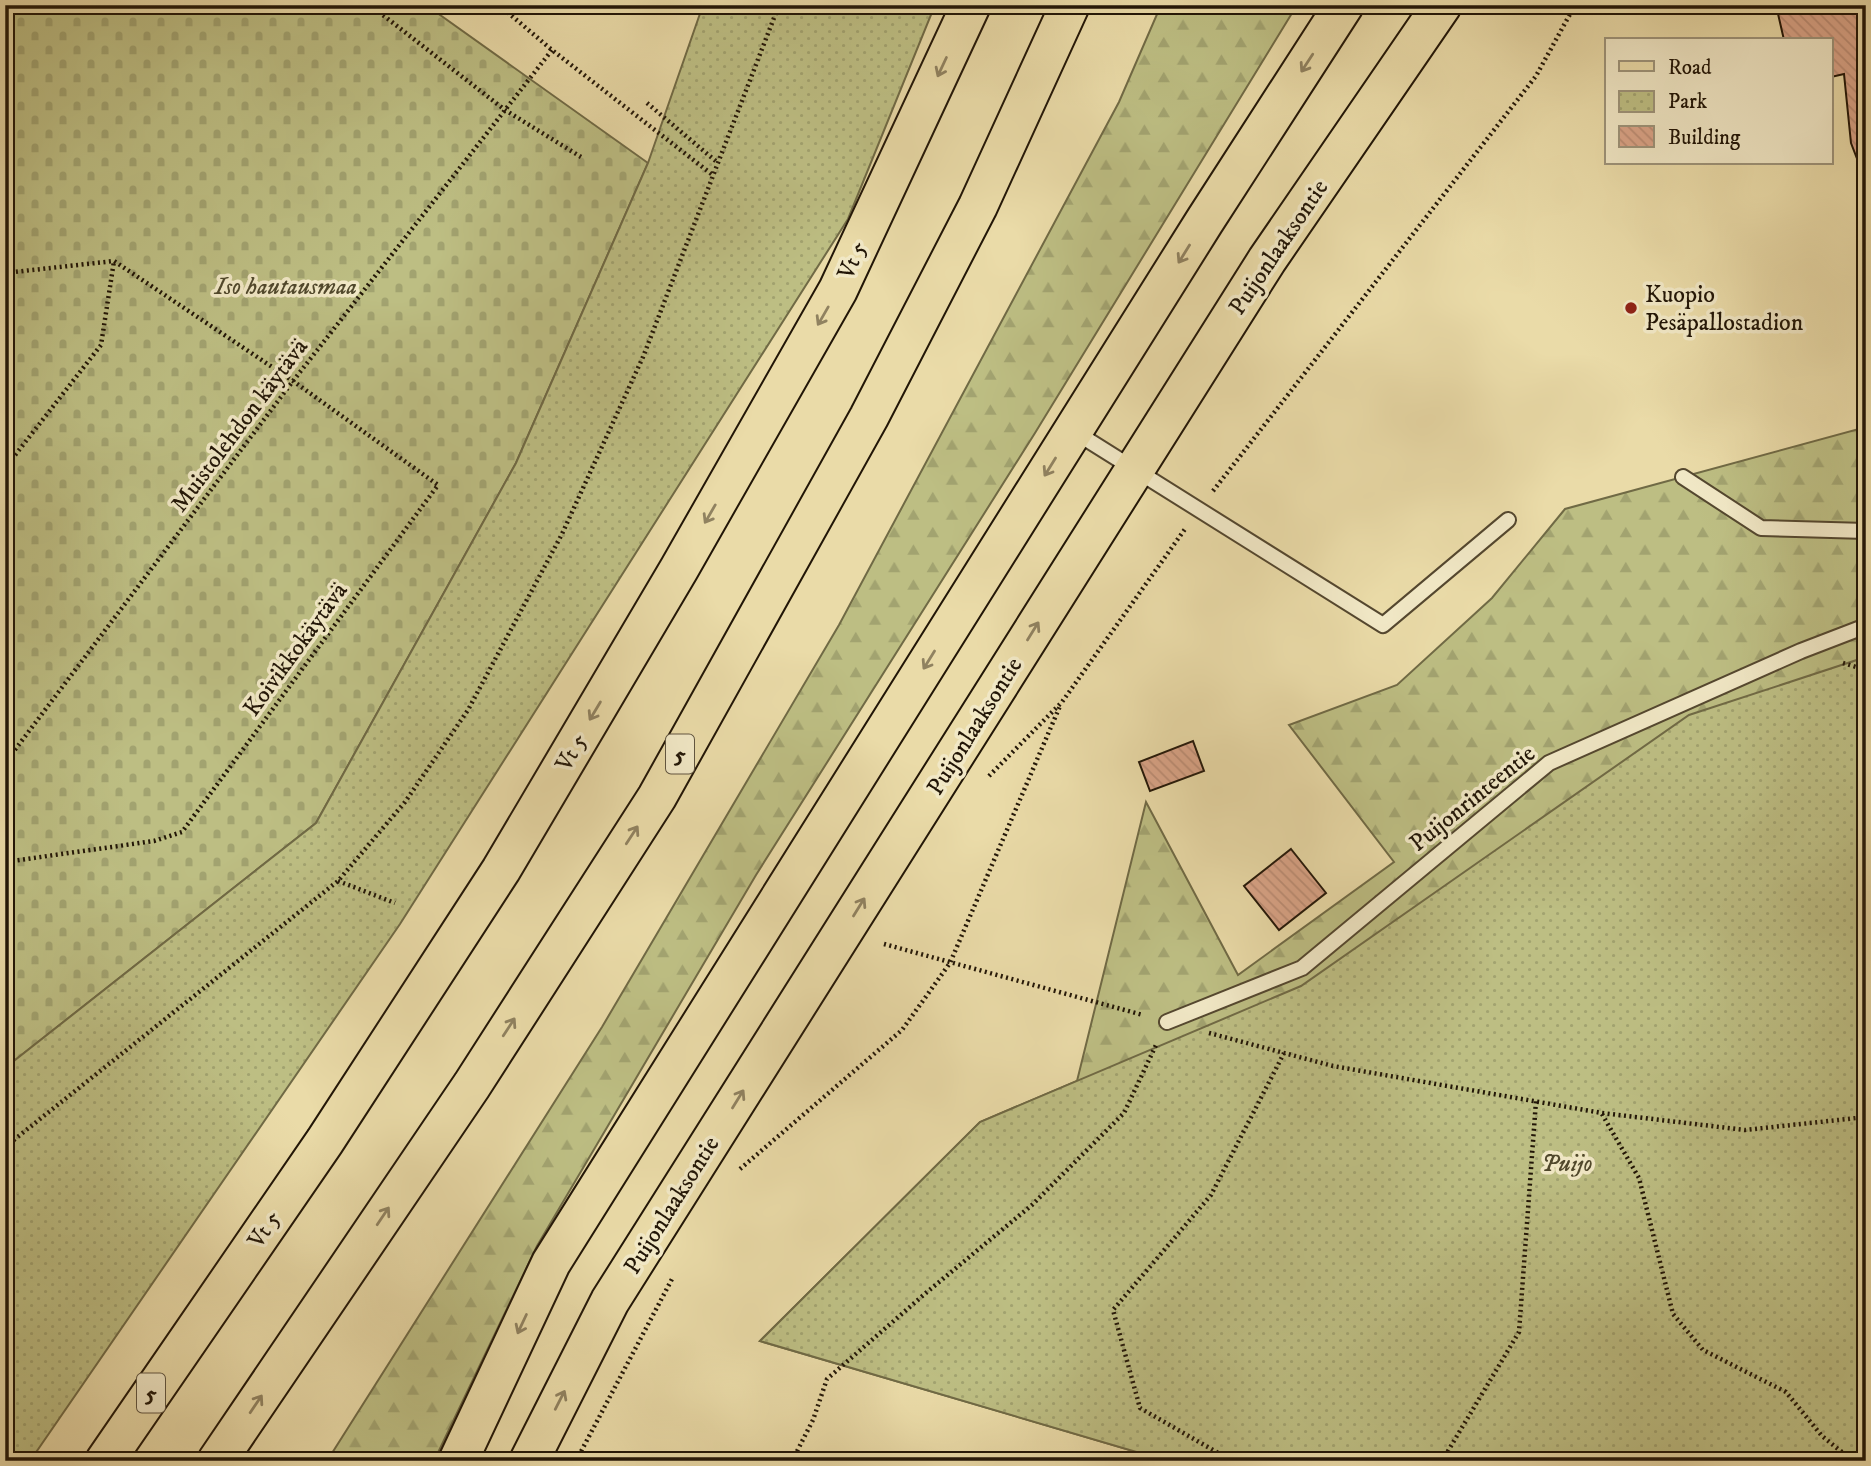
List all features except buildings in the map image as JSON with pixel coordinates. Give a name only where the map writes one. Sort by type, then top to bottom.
[{"type":"main road","name":"Vt 5","points":[[105,1461],[325,1141],[501,870],[672,581],[838,290],[971,5]]},
{"type":"main road","name":"5","points":[[217,1461],[472,1085],[657,797],[869,417],[978,206],[1070,5]]},
{"type":"main road","points":[[458,1461],[551,1263],[1204,222],[1344,5]]},
{"type":"main road","name":"Puijonlaaksontie","points":[[529,1461],[610,1301],[1268,260],[1443,5]]},
{"type":"lane","points":[[1073,431],[1383,625],[1508,520]]},
{"type":"lane","points":[[1683,477],[1761,528],[1866,531]]},
{"type":"lane","name":"Puijonrinteentie","points":[[1167,1022],[1302,968],[1549,763],[1801,651],[1866,626]]},
{"type":"path","points":[[370,5],[505,110],[581,157]]},
{"type":"path","points":[[499,5],[552,50],[714,176]]},
{"type":"path","points":[[5,1147],[338,881],[405,802],[468,710],[562,534],[643,357],[779,5]]},
{"type":"path","points":[[733,1175],[902,1030],[950,963],[1062,702],[1198,511],[1536,76],[1575,5]]},
{"type":"path","points":[[1627,5],[1632,13]]},
{"type":"path","name":"Muistolehdon käytävä","points":[[5,763],[293,382],[552,50]]},
{"type":"path","points":[[647,103],[718,163]]},
{"type":"path","points":[[5,273],[114,261],[293,382]]},
{"type":"path","points":[[5,468],[101,345],[114,261]]},
{"type":"path","name":"Koivikkokäytävä","points":[[5,862],[153,841],[182,832],[438,485],[293,382]]},
{"type":"path","points":[[338,881],[395,903]]},
{"type":"path","points":[[884,944],[1333,1066],[1602,1113],[1745,1130],[1866,1117]]},
{"type":"path","points":[[792,1461],[813,1420],[827,1380],[1032,1205],[1124,1113],[1167,1022]]},
{"type":"path","points":[[1232,1461],[1140,1408],[1112,1310],[1210,1195],[1284,1053]]},
{"type":"path","points":[[1442,1461],[1519,1332],[1536,1101]]},
{"type":"path","points":[[1602,1113],[1639,1178],[1673,1314],[1703,1350],[1786,1392],[1822,1436],[1853,1461]]},
{"type":"green space","name":"Iso hautausmaa","points":[[5,5],[426,5],[648,163],[516,463],[316,823],[5,1068]]},
{"type":"green space","points":[[703,5],[935,5],[848,219],[400,924],[30,1461],[5,1461],[5,1068],[316,823],[516,463],[648,163]]},
{"type":"green space","points":[[1161,5],[1297,5],[1035,433],[756,875],[537,1246],[434,1461],[327,1461],[602,1027],[839,625],[1119,102]]},
{"type":"green space","name":"Puijo","points":[[1866,427],[1866,1461],[1167,1461],[760,1341],[980,1122],[1077,1081],[1146,802],[1238,975],[1394,862],[1289,725],[1397,685],[1492,598],[1565,509]]},
{"type":"green space","name":"Puijo","points":[[1866,657],[1866,1461],[1167,1461],[760,1341],[980,1122],[1301,986],[1689,715]]},
{"type":"place","name":"Kuopio Pesäpallostadion","points":[[1631,308]]}]
